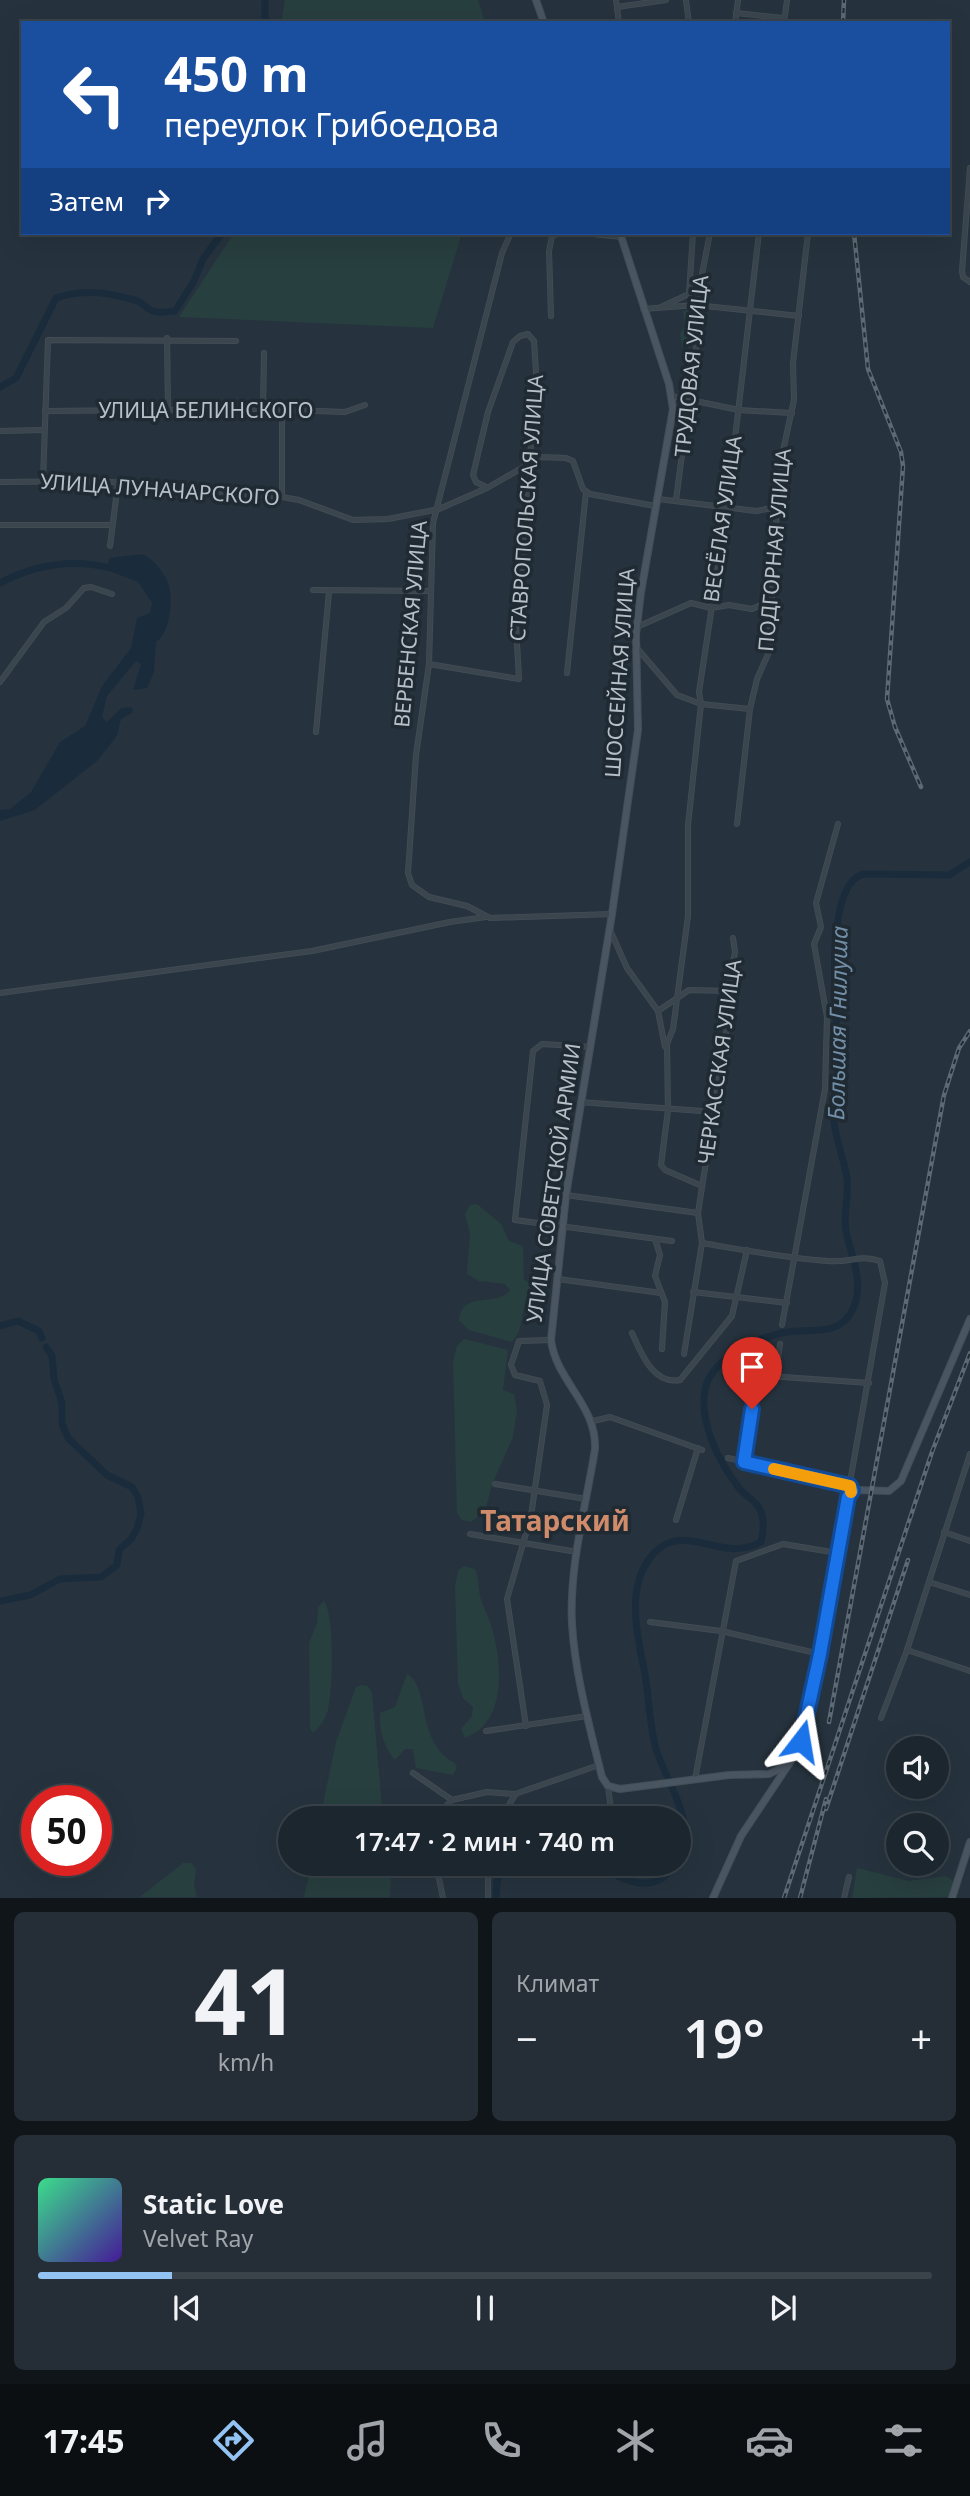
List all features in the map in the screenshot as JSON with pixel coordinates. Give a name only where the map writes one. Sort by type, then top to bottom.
[{"type":"main road","points":[[536,0],[543,21]]},
{"type":"main road","points":[[621,235],[671,396]]},
{"type":"main road","name":"ШОССЕЙНАЯ УЛИЦА","points":[[606,954],[638,730],[637,627],[673,409],[671,396]]},
{"type":"main road","name":"УЛИЦА СОВЕТСКОЙ АРМИИ","points":[[593,1421],[555,1359],[551,1340],[566,1195],[606,954]]},
{"type":"main road","points":[[713,1898],[741,1836],[789,1764],[803,1734],[851,1489],[885,1492],[901,1481],[970,1319]]},
{"type":"main road","points":[[593,1421],[595,1449],[578,1553],[572,1627],[599,1765],[608,1786],[620,1789],[695,1779],[769,1774],[789,1764]]},
{"type":"main road","points":[[769,1774],[774,1785]]},
{"type":"main road","points":[[952,1898],[970,1842]]},
{"type":"street","points":[[616,0],[619,21]]},
{"type":"street","points":[[617,7],[666,0]]},
{"type":"street","points":[[686,0],[689,21]]},
{"type":"street","points":[[735,21],[738,0]]},
{"type":"street","points":[[736,13],[783,20],[787,0]]},
{"type":"street","points":[[970,168],[962,271],[963,277],[970,282]]},
{"type":"street","name":"ВЕРБЕНСКАЯ УЛИЦА","points":[[487,917],[467,906],[434,899],[420,892],[410,880],[408,860],[416,755],[429,664],[433,523],[439,509],[463,401],[502,253],[510,235]]},
{"type":"street","points":[[551,316],[548,251],[555,235]]},
{"type":"street","points":[[661,307],[689,294],[693,235]]},
{"type":"street","name":"ТРУДОВАЯ УЛИЦА","points":[[676,500],[698,332],[696,305],[710,235]]},
{"type":"street","name":"ВЕСЁЛАЯ УЛИЦА","points":[[667,1051],[688,916],[690,805],[701,704],[699,692],[727,507],[759,235]]},
{"type":"street","name":"ПОДГОРНАЯ УЛИЦА","points":[[737,824],[750,709],[757,679],[769,652],[781,460],[792,413],[808,235]]},
{"type":"street","points":[[643,309],[696,305],[799,316]]},
{"type":"street","name":"СТАВРОПОЛЬСКАЯ УЛИЦА","points":[[429,664],[519,679],[516,626],[522,590],[536,372],[533,338],[522,335],[513,342],[499,379],[475,464],[474,478],[487,488]]},
{"type":"street","points":[[167,338],[168,409]]},
{"type":"street","points":[[43,481],[48,340],[167,338],[236,341]]},
{"type":"street","points":[[263,409],[264,353]]},
{"type":"street","points":[[671,396],[738,410],[792,413]]},
{"type":"street","name":"УЛИЦА БЕЛИНСКОГО","points":[[45,411],[263,409],[345,412],[365,405]]},
{"type":"street","points":[[282,411],[282,497]]},
{"type":"street","points":[[0,431],[43,430]]},
{"type":"street","name":"УЛИЦА ЛУНАЧАРСКОГО","points":[[0,482],[118,483],[282,497],[299,499],[332,515],[361,522],[439,509],[487,488],[546,456],[570,459],[586,492]]},
{"type":"street","points":[[110,546],[118,483]]},
{"type":"street","points":[[567,673],[586,492],[655,506]]},
{"type":"street","points":[[658,499],[756,511],[777,506]]},
{"type":"street","points":[[0,525],[111,525]]},
{"type":"street","points":[[0,682],[44,622],[66,608],[85,588],[112,594]]},
{"type":"street","points":[[313,590],[430,591]]},
{"type":"street","points":[[316,732],[329,592]]},
{"type":"street","points":[[637,627],[691,603],[711,608],[729,605],[751,609],[773,600]]},
{"type":"street","points":[[636,647],[671,691],[701,704],[750,709]]},
{"type":"street","points":[[782,1325],[825,1089],[827,1017],[814,944],[821,927],[816,903],[838,824]]},
{"type":"street","points":[[0,993],[312,951],[450,922],[487,917],[500,920],[612,914]]},
{"type":"street","points":[[610,929],[627,968],[659,1011],[667,1051],[668,1110],[662,1168],[702,1186]]},
{"type":"street","name":"ЧЕРКАССКАЯ УЛИЦА","points":[[684,1354],[702,1243],[698,1213],[728,1020],[728,991],[736,952],[733,938]]},
{"type":"street","points":[[659,1011],[689,990],[728,991]]},
{"type":"street","points":[[590,1047],[542,1044],[533,1051],[515,1220],[672,1241]]},
{"type":"street","points":[[580,1102],[715,1112]]},
{"type":"street","points":[[566,1195],[698,1213]]},
{"type":"street","points":[[655,1239],[660,1255],[655,1276],[665,1311],[662,1349]]},
{"type":"street","points":[[702,1243],[795,1258],[856,1259],[868,1255],[880,1261],[885,1283],[851,1489],[728,1458]]},
{"type":"street","points":[[632,1333],[654,1373],[672,1381],[680,1380],[714,1335],[729,1323],[747,1251]]},
{"type":"street","points":[[558,1279],[662,1293]]},
{"type":"street","points":[[693,1292],[787,1303]]},
{"type":"street","points":[[526,1726],[507,1599],[525,1544],[546,1416],[546,1395],[540,1381],[515,1374],[511,1365],[519,1341],[551,1340]]},
{"type":"street","points":[[776,1376],[780,1344]]},
{"type":"street","points":[[740,1374],[869,1383]]},
{"type":"street","points":[[744,1462],[752,1409]]},
{"type":"street","points":[[593,1421],[605,1416],[616,1418],[700,1449],[676,1520]]},
{"type":"street","points":[[881,1718],[907,1650],[970,1454]]},
{"type":"street","points":[[495,1484],[587,1499]]},
{"type":"street","points":[[944,1532],[970,1541]]},
{"type":"street","points":[[470,1534],[578,1553]]},
{"type":"street","points":[[695,1779],[736,1561],[783,1544],[839,1553]]},
{"type":"street","points":[[929,1582],[970,1595]]},
{"type":"street","points":[[650,1622],[722,1630],[820,1654]]},
{"type":"street","points":[[907,1650],[970,1671]]},
{"type":"street","points":[[486,1731],[588,1716]]},
{"type":"street","points":[[446,1806],[452,1800],[487,1792],[515,1794],[599,1765]]},
{"type":"street","points":[[413,1773],[452,1800]]},
{"type":"street","points":[[608,1786],[610,1806]]},
{"type":"street","points":[[508,1806],[515,1794]]},
{"type":"street","points":[[438,1876],[443,1898]]},
{"type":"street","points":[[488,1876],[488,1898]]},
{"type":"street","points":[[844,1898],[849,1877]]},
{"type":"green space","points":[[285,0],[478,0],[484,21],[281,21]]},
{"type":"green space","points":[[233,235],[461,235],[433,328],[179,317]]},
{"type":"green space","points":[[688,310],[695,328],[694,345],[689,348],[682,345],[680,333],[685,326],[683,311]]},
{"type":"green space","points":[[477,1204],[501,1224],[509,1241],[523,1246],[524,1280],[535,1285],[526,1299],[520,1329],[512,1342],[469,1330],[459,1320],[467,1305],[497,1298],[510,1290],[505,1284],[479,1281],[467,1274],[470,1233],[465,1214],[470,1205]]},
{"type":"green space","points":[[464,1339],[508,1350],[503,1390],[514,1394],[517,1411],[513,1437],[493,1482],[485,1511],[471,1522],[462,1520],[457,1513],[453,1362],[457,1346]]},
{"type":"green space","points":[[464,1566],[475,1569],[481,1599],[494,1637],[499,1670],[495,1704],[489,1718],[479,1730],[465,1738],[461,1729],[472,1716],[473,1707],[463,1698],[458,1684],[455,1586],[458,1571]]},
{"type":"green space","points":[[324,1601],[328,1609],[331,1637],[330,1700],[327,1713],[313,1733],[310,1728],[309,1643],[317,1623],[318,1607]]},
{"type":"green space","points":[[407,1674],[419,1690],[434,1742],[442,1754],[455,1763],[457,1768],[453,1775],[416,1768],[413,1749],[405,1749],[395,1760],[385,1744],[380,1713],[395,1707]]},
{"type":"green space","points":[[368,1686],[372,1693],[382,1806],[323,1806],[336,1742],[356,1687]]},
{"type":"green space","points":[[183,1863],[191,1863],[196,1869],[194,1886],[197,1897],[140,1897]]},
{"type":"green space","points":[[857,1868],[909,1881],[946,1876],[959,1885],[955,1897],[852,1898]]},
{"type":"green space","points":[[309,1876],[391,1877],[390,1897],[304,1897]]},
{"type":"water","points":[[143,554],[156,564],[166,578],[171,602],[165,630],[156,642],[154,672],[147,688],[133,690],[141,664],[136,661],[107,696],[102,717],[107,722],[121,708],[131,707],[132,713],[121,719],[117,736],[97,761],[35,810],[0,821],[0,810],[10,809],[31,792],[60,742],[85,726],[102,686],[131,648],[137,618],[150,613],[152,603],[138,582],[107,570],[109,558]]},
{"type":"waterway","points":[[265,0],[265,21]]},
{"type":"waterway","points":[[0,387],[16,378],[56,298],[87,292],[106,294],[137,301],[155,312],[175,311],[194,281],[203,259],[221,235]]},
{"type":"waterway","points":[[0,583],[27,571],[56,565],[84,564],[114,569]]},
{"type":"waterway","name":"Большая Гнилуша","points":[[680,1806],[656,1749],[652,1732],[637,1631],[636,1597],[639,1581],[655,1552],[679,1540],[732,1548],[761,1542],[763,1518],[760,1510],[739,1488],[712,1442],[704,1403],[709,1379],[724,1360],[759,1340],[792,1331],[822,1330],[840,1325],[853,1309],[858,1289],[845,1225],[847,1178],[834,1122],[839,1064],[835,959],[842,903],[850,884],[864,874],[949,875],[970,862]]},
{"type":"waterway","points":[[0,1326],[18,1321],[39,1331],[42,1338]]},
{"type":"waterway","points":[[0,1601],[30,1595],[60,1579],[101,1577],[117,1565],[119,1550],[131,1539],[141,1514],[138,1497],[132,1487],[107,1475],[68,1438],[62,1424],[62,1403],[54,1379],[52,1356],[46,1347]]},
{"type":"waterway","name":"Большая Гнилуша","points":[[496,1898],[499,1876]]},
{"type":"waterway","name":"Большая Гнилуша","points":[[618,1876],[638,1883],[648,1883],[664,1876]]},
{"type":"railway","points":[[843,21],[844,0]]},
{"type":"railway","points":[[854,235],[868,369],[901,452],[903,466],[887,699],[895,727],[921,787]]},
{"type":"railway","points":[[829,1722],[944,1095],[959,1048],[970,1031]]},
{"type":"railway","points":[[784,1898],[932,1452],[970,1353]]},
{"type":"railway","points":[[826,1809],[908,1560]]},
{"type":"railway","points":[[800,1898],[826,1799]]},
{"type":"slow traffic","points":[[774,1469],[850,1486],[851,1492]]},
{"type":"district","name":"Татарский","points":[[555,1521]]},
{"type":"route","points":[[752,1409],[744,1462],[850,1486],[852,1491],[848,1497],[820,1654],[801,1741]]}]
